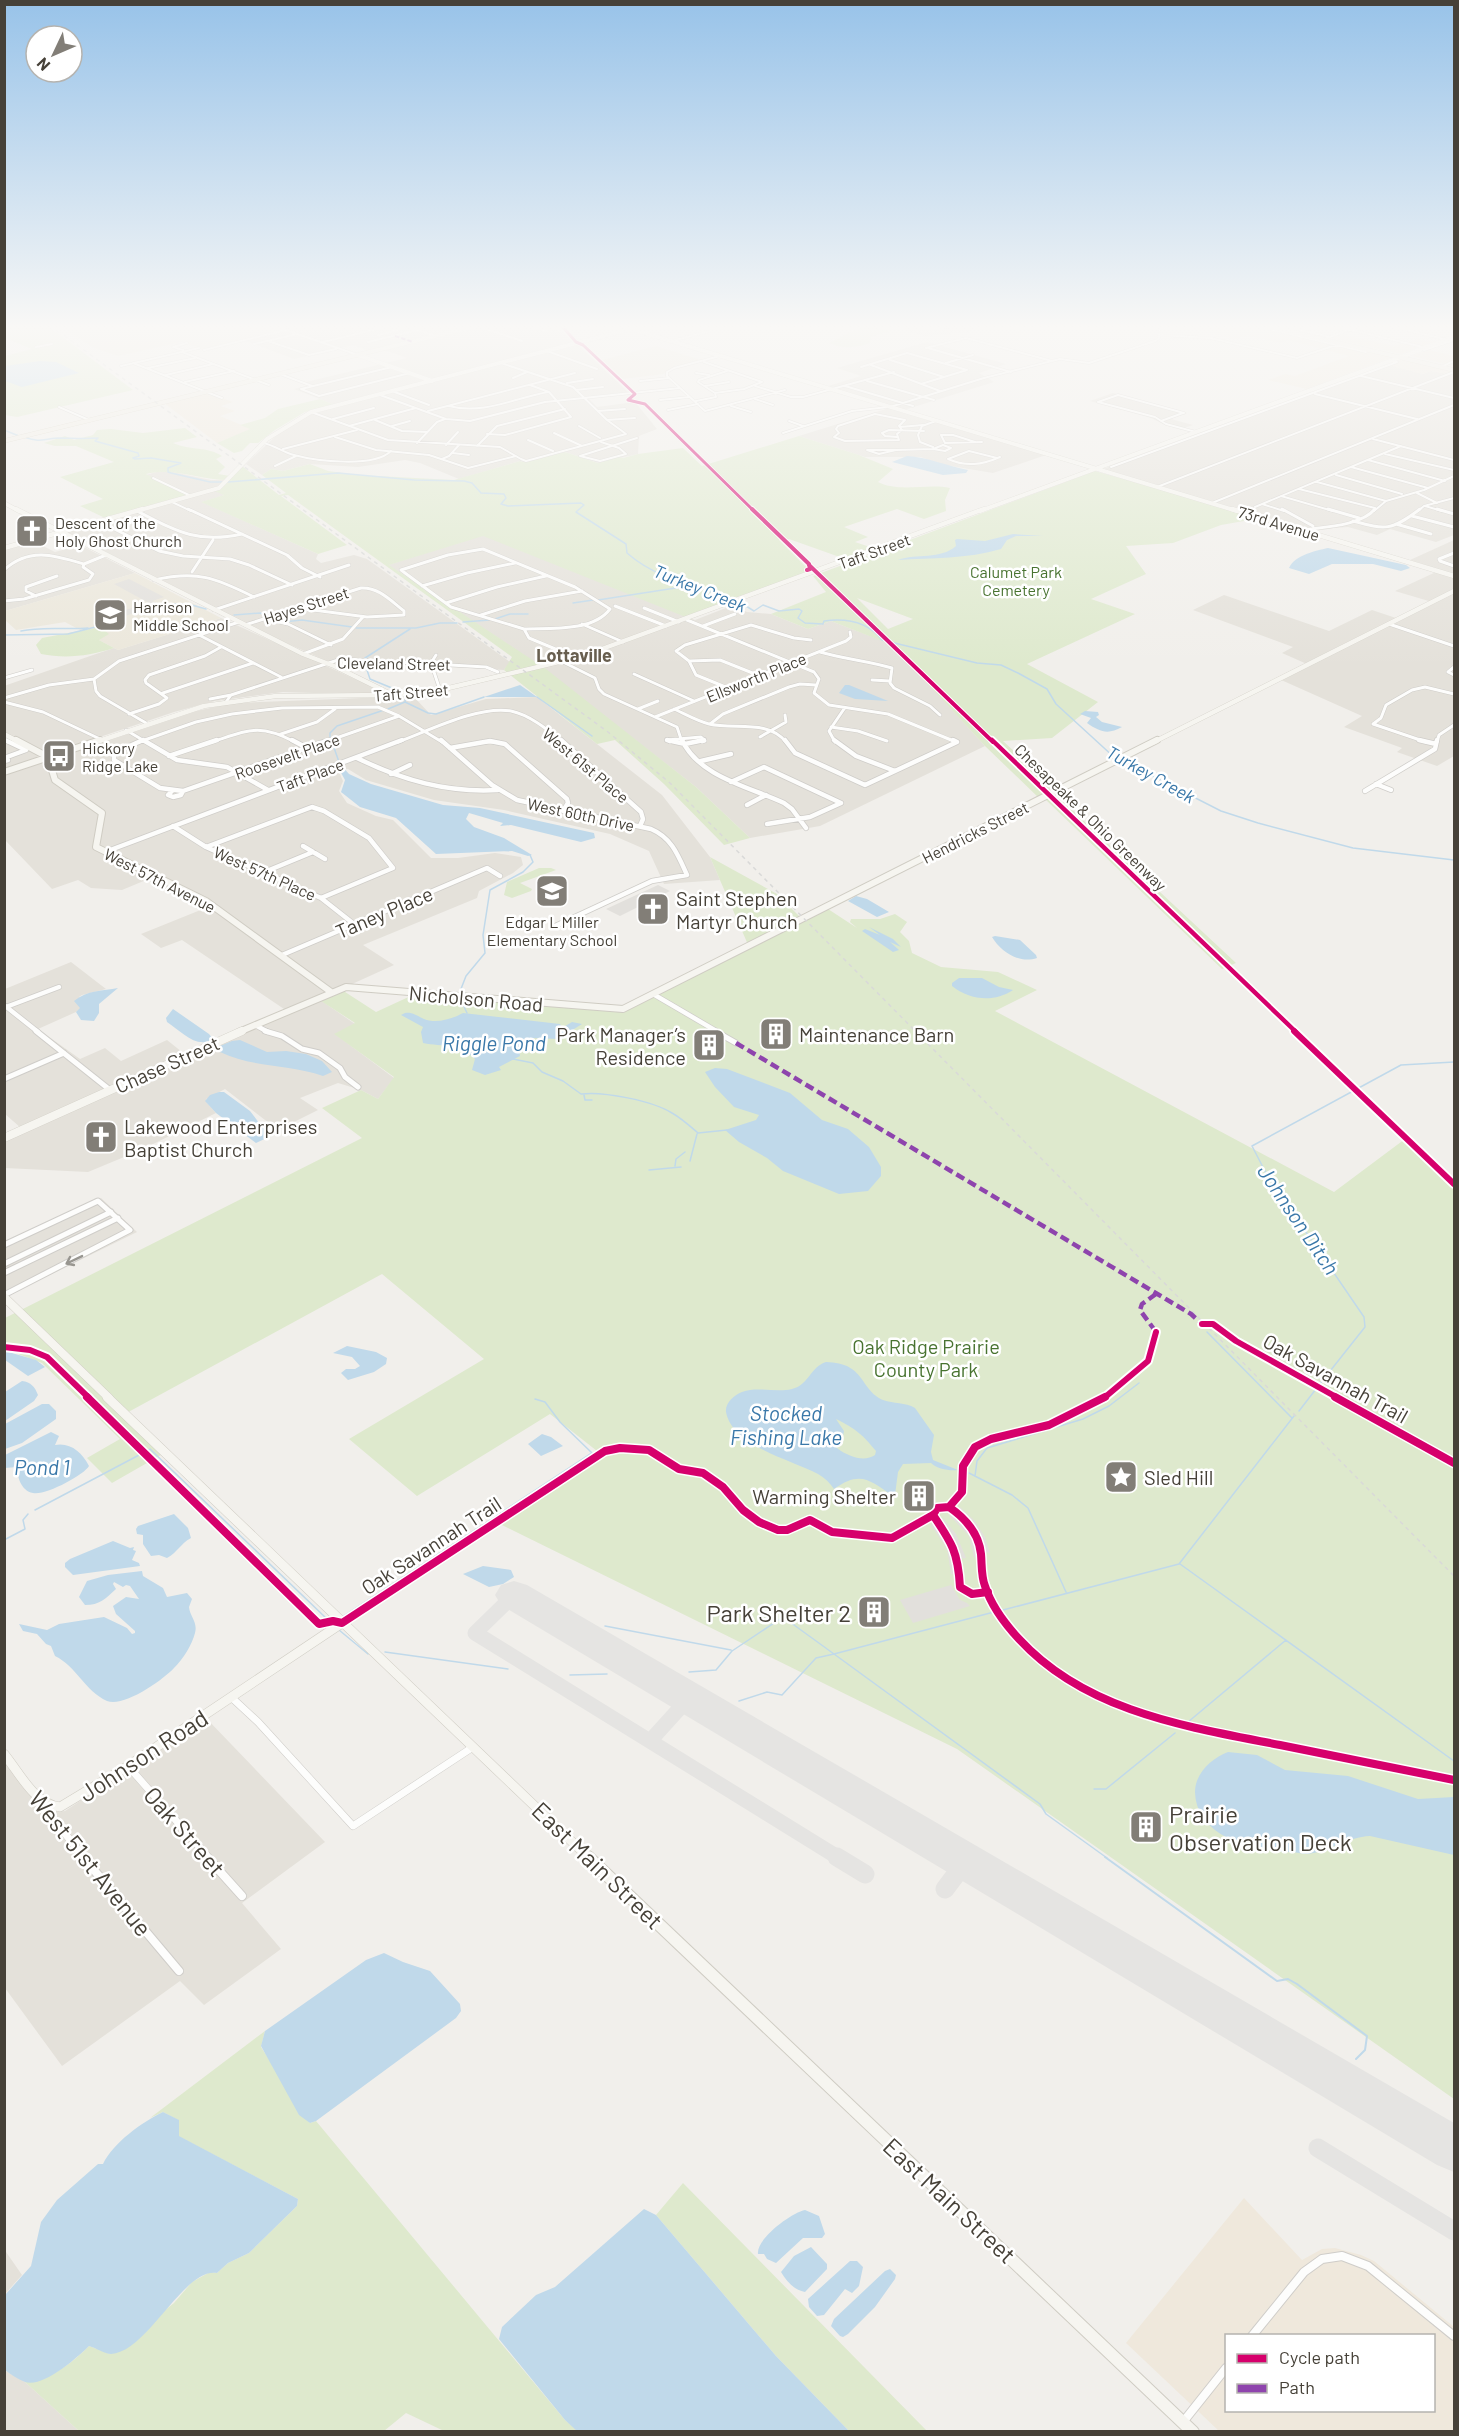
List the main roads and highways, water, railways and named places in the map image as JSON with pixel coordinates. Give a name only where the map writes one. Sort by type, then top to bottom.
[{"type":"water","points":[[907,456],[968,470],[966,473],[943,475],[892,462]]},
{"type":"water","points":[[1013,534],[1043,536],[1016,536],[1007,540],[1001,549],[975,555],[898,560],[943,553],[956,546],[955,540],[957,539],[985,541]]},
{"type":"water","points":[[1328,548],[1406,565],[1410,568],[1401,571],[1373,564],[1332,564],[1309,574],[1289,568],[1301,557]]},
{"type":"water","points":[[520,685],[537,697],[484,697]]},
{"type":"water","points":[[845,685],[888,701],[855,699],[839,693]]},
{"type":"water","points":[[1085,711],[1098,712],[1099,715],[1096,717],[1102,722],[1122,727],[1108,732],[1096,729],[1087,723],[1091,718],[1080,714]]},
{"type":"water","points":[[342,766],[349,774],[371,784],[443,805],[480,808],[594,833],[595,838],[581,842],[511,825],[500,826],[503,823],[469,813],[466,819],[474,827],[504,838],[532,855],[512,851],[436,854],[396,818],[360,807],[341,792],[345,780],[339,769]]},
{"type":"water","points":[[856,896],[867,899],[889,912],[877,917],[848,901]]},
{"type":"water","points":[[869,927],[893,939],[901,947],[890,942],[899,950],[893,952],[862,931],[865,929],[880,935]]},
{"type":"water","points":[[992,937],[1020,940],[1037,958],[1017,958],[1005,952]]},
{"type":"water","points":[[959,978],[982,978],[999,987],[1013,990],[998,997],[974,997],[952,986],[952,983]]},
{"type":"water","points":[[118,988],[99,1004],[99,1013],[94,1021],[81,1020],[76,1012],[80,1008],[74,1001],[90,993]]},
{"type":"water","points":[[173,1009],[213,1039],[207,1042],[195,1041],[167,1022],[166,1018]]},
{"type":"water","name":"Riggle Pond","points":[[405,1013],[434,1021],[449,1019],[463,1013],[560,1024],[562,1028],[572,1022],[582,1024],[558,1039],[533,1038],[528,1048],[519,1050],[520,1056],[499,1067],[501,1070],[485,1075],[472,1070],[475,1059],[463,1050],[451,1046],[423,1043],[421,1032],[423,1027],[401,1015]]},
{"type":"water","points":[[240,1040],[267,1052],[286,1051],[306,1054],[322,1061],[332,1072],[323,1076],[297,1069],[245,1061],[220,1052],[220,1046]]},
{"type":"water","points":[[715,1068],[727,1069],[790,1093],[822,1120],[848,1129],[869,1147],[881,1167],[881,1176],[868,1191],[839,1194],[783,1171],[725,1130],[756,1120],[759,1115],[734,1107],[715,1087],[705,1072]]},
{"type":"water","points":[[224,1092],[250,1111],[263,1128],[273,1135],[256,1143],[216,1113],[205,1101],[210,1095]]},
{"type":"water","points":[[347,1346],[376,1352],[387,1358],[386,1364],[374,1372],[348,1380],[341,1373],[346,1369],[355,1369],[360,1366],[352,1357],[333,1353]]},
{"type":"water","points":[[5,1351],[36,1360],[45,1367],[28,1376],[5,1360]]},
{"type":"water","name":"Stocked Fishing Lake","points":[[839,1363],[848,1367],[875,1395],[883,1400],[915,1408],[934,1435],[931,1452],[933,1460],[958,1470],[943,1469],[931,1463],[903,1464],[898,1472],[893,1496],[865,1479],[851,1480],[834,1489],[818,1474],[751,1443],[731,1424],[726,1409],[736,1395],[748,1390],[779,1390],[798,1387],[821,1364]],"holes":[[[836,1419],[867,1440],[876,1451],[875,1455],[868,1458],[852,1456],[829,1441],[821,1428],[833,1435],[843,1436],[844,1431]]]},
{"type":"water","points":[[22,1381],[32,1385],[38,1395],[34,1401],[5,1421],[5,1392]]},
{"type":"water","points":[[42,1404],[49,1404],[56,1411],[56,1419],[22,1443],[5,1449],[5,1424]]},
{"type":"water","name":"Pond 1","points":[[51,1432],[59,1436],[55,1445],[66,1445],[75,1449],[89,1466],[80,1474],[55,1488],[39,1493],[29,1492],[20,1483],[17,1467],[5,1468],[5,1455]]},
{"type":"water","points":[[542,1434],[551,1437],[563,1446],[541,1456],[528,1444]]},
{"type":"water","points":[[174,1514],[188,1528],[191,1538],[167,1558],[159,1555],[151,1556],[143,1544],[143,1535],[137,1534],[136,1529],[138,1526]]},
{"type":"water","points":[[113,1541],[130,1548],[134,1547],[133,1550],[136,1551],[132,1560],[140,1566],[73,1575],[65,1567],[65,1563],[70,1559]]},
{"type":"water","points":[[483,1566],[511,1570],[514,1577],[503,1584],[489,1587],[463,1574]]},
{"type":"water","points":[[142,1571],[143,1576],[163,1588],[167,1597],[187,1593],[192,1599],[189,1607],[195,1633],[184,1656],[161,1679],[132,1697],[114,1702],[107,1701],[99,1697],[69,1666],[55,1656],[51,1646],[37,1634],[23,1631],[19,1624],[47,1630],[59,1624],[104,1617],[127,1628],[132,1634],[135,1633],[116,1614],[113,1606],[126,1597],[139,1599],[130,1586],[123,1587],[114,1582],[116,1589],[95,1604],[85,1605],[79,1597],[87,1581],[108,1575]]},
{"type":"water","points":[[1228,1752],[1257,1755],[1285,1770],[1348,1776],[1418,1799],[1454,1797],[1454,1855],[1370,1836],[1308,1854],[1260,1849],[1229,1838],[1205,1820],[1198,1807],[1195,1792],[1201,1773],[1216,1758]]},
{"type":"water","points":[[384,1953],[430,1971],[460,2004],[461,2011],[456,2018],[316,2121],[310,2123],[299,2115],[261,2046],[265,2031],[366,1960]]},
{"type":"water","points":[[163,2112],[179,2120],[179,2136],[298,2199],[297,2206],[249,2253],[228,2263],[217,2273],[204,2275],[192,2283],[139,2340],[125,2350],[111,2354],[89,2346],[50,2376],[41,2381],[25,2382],[5,2370],[5,2295],[31,2266],[41,2222],[57,2200],[98,2164],[103,2164],[121,2141],[137,2127]]},
{"type":"water","points":[[644,2209],[656,2215],[776,2356],[849,2431],[578,2432],[565,2420],[499,2339],[502,2327],[536,2295],[555,2287]]},
{"type":"water","points":[[805,2210],[819,2216],[825,2234],[822,2238],[803,2238],[776,2263],[767,2259],[764,2254],[758,2254],[768,2234],[791,2216]]},
{"type":"water","points":[[811,2247],[827,2264],[827,2269],[805,2292],[791,2285],[781,2272],[794,2256]]},
{"type":"water","points":[[850,2261],[857,2261],[863,2267],[859,2286],[852,2293],[845,2289],[824,2315],[817,2316],[809,2307],[808,2299]]},
{"type":"water","points":[[890,2269],[896,2275],[895,2279],[875,2307],[848,2334],[840,2336],[831,2326],[834,2319],[885,2271]]},
{"type":"waterway","name":"Turkey Creek","points":[[35,440],[41,440]]},
{"type":"waterway","name":"Turkey Creek","points":[[96,440],[95,441],[138,453],[139,456],[133,458],[135,459],[151,458],[181,463],[168,468],[168,472],[210,482],[223,482]]},
{"type":"waterway","name":"Turkey Creek","points":[[228,482],[338,473],[414,480],[464,481],[472,483],[481,493],[504,494],[506,498],[501,504],[508,506],[581,503],[584,505],[576,512],[626,544],[627,553],[638,562],[664,576],[734,599]]},
{"type":"waterway","points":[[598,600],[682,587],[680,583]]},
{"type":"waterway","points":[[573,603],[593,600]]},
{"type":"waterway","name":"Turkey Creek","points":[[738,601],[754,611],[763,605],[779,611],[799,609],[802,611],[798,618],[805,623],[823,624],[824,621],[832,620],[848,621],[863,625],[882,640],[977,663],[1001,665],[1047,689],[1056,704],[1115,758]]},
{"type":"waterway","points":[[173,604],[188,604],[206,609]]},
{"type":"waterway","points":[[234,615],[260,613],[268,616]]},
{"type":"waterway","points":[[495,619],[510,614],[528,614]]},
{"type":"waterway","points":[[283,622],[302,620],[352,627]]},
{"type":"waterway","points":[[463,622],[490,620]]},
{"type":"waterway","points":[[356,628],[416,628],[440,623],[457,623]]},
{"type":"waterway","points":[[4,635],[68,634],[107,624]]},
{"type":"waterway","points":[[21,631],[88,628]]},
{"type":"waterway","points":[[365,658],[410,629]]},
{"type":"waterway","points":[[364,661],[370,679],[404,693]]},
{"type":"waterway","points":[[405,702],[406,696]]},
{"type":"waterway","points":[[405,702],[428,713],[436,714],[484,697]]},
{"type":"waterway","points":[[537,697],[592,736]]},
{"type":"waterway","points":[[388,709],[405,702]]},
{"type":"waterway","points":[[330,737],[330,733],[337,726],[384,710]]},
{"type":"waterway","points":[[332,742],[339,762]]},
{"type":"waterway","name":"Turkey Creek","points":[[1123,761],[1221,811],[1258,823],[1353,848],[1454,860]]},
{"type":"waterway","points":[[459,994],[466,976],[485,953],[483,935],[490,890],[523,872],[533,862],[530,855]]},
{"type":"waterway","points":[[460,998],[467,1013]]},
{"type":"waterway","points":[[513,1059],[533,1063],[542,1072],[563,1081],[581,1094],[614,1096],[641,1101],[664,1109],[679,1117],[698,1133],[727,1130]]},
{"type":"waterway","name":"Johnson Ditch","points":[[1319,1385],[1365,1327],[1364,1317],[1267,1175],[1252,1146],[1401,1065],[1454,1062]]},
{"type":"waterway","points":[[584,1095],[585,1100],[592,1100]]},
{"type":"waterway","points":[[690,1161],[697,1134]]},
{"type":"waterway","points":[[675,1166],[676,1159],[685,1152]]},
{"type":"waterway","points":[[649,1170],[681,1167]]},
{"type":"waterway","points":[[1207,1332],[1292,1418]]},
{"type":"waterway","points":[[975,1476],[977,1461],[987,1448],[1083,1419],[1109,1406],[1139,1383]]},
{"type":"waterway","name":"Johnson Ditch","points":[[1299,1411],[1316,1389]]},
{"type":"waterway","points":[[344,1616],[592,1453],[560,1422],[545,1402],[535,1399]]},
{"type":"waterway","name":"Johnson Ditch","points":[[1003,1610],[1179,1564],[1294,1416]]},
{"type":"waterway","name":"Johnson Ditch","points":[[147,1451],[150,1449],[327,1619]]},
{"type":"waterway","name":"Johnson Ditch","points":[[35,1510],[141,1454]]},
{"type":"waterway","points":[[969,1473],[1012,1495],[1028,1508],[1066,1592]]},
{"type":"waterway","name":"Johnson Ditch","points":[[4,1540],[25,1529],[23,1520],[28,1514]]},
{"type":"waterway","points":[[1180,1564],[1286,1640]]},
{"type":"waterway","name":"Johnson Ditch","points":[[834,1654],[994,1612]]},
{"type":"waterway","name":"Johnson Ditch","points":[[689,1672],[716,1670],[732,1651],[783,1617],[834,1654]]},
{"type":"waterway","points":[[605,1626],[731,1650]]},
{"type":"waterway","name":"Johnson Ditch","points":[[339,1630],[368,1654]]},
{"type":"waterway","points":[[1188,1722],[1286,1640]]},
{"type":"waterway","points":[[1286,1640],[1454,1761]]},
{"type":"waterway","name":"Johnson Ditch","points":[[385,1652],[508,1669]]},
{"type":"waterway","points":[[739,1701],[767,1692],[782,1695],[816,1658],[834,1654]]},
{"type":"waterway","points":[[834,1654],[1040,1804],[1046,1814],[1107,1858]]},
{"type":"waterway","name":"Johnson Ditch","points":[[570,1675],[607,1674]]},
{"type":"waterway","points":[[1094,1789],[1106,1789],[1175,1733]]},
{"type":"waterway","points":[[1105,1857],[1277,1981],[1288,1979],[1297,1984],[1367,2036],[1365,2050],[1356,2059]]},
{"type":"railway","points":[[207,440],[608,732],[670,783],[1454,1576]]},
{"type":"place","name":"Descent of the Holy Ghost Church","points":[[32,531]]},
{"type":"place","name":"Harrison Middle School","points":[[110,615]]},
{"type":"place","name":"Hickory Ridge Lake","points":[[59,756]]},
{"type":"place","name":"Edgar L Miller Elementary School","points":[[552,891]]},
{"type":"place","name":"Saint Stephen Martyr Church","points":[[653,909]]},
{"type":"place","name":"Maintenance Barn","points":[[776,1034]]},
{"type":"place","name":"Park Manager’s Residence","points":[[709,1045]]},
{"type":"place","name":"Lakewood Enterprises Baptist Church","points":[[101,1137]]},
{"type":"place","name":"Sled Hill","points":[[1121,1477]]},
{"type":"place","name":"Warming Shelter","points":[[919,1496]]},
{"type":"place","name":"Park Shelter 2","points":[[874,1612]]},
{"type":"place","name":"Prairie Observation Deck","points":[[1146,1827]]},
{"type":"district","name":"Lottaville","points":[[574,655]]},
{"type":"park label","name":"Calumet Park Cemetery","points":[[1016,580]]},
{"type":"park label","name":"Oak Ridge Prairie County Park","points":[[926,1358]]}]
